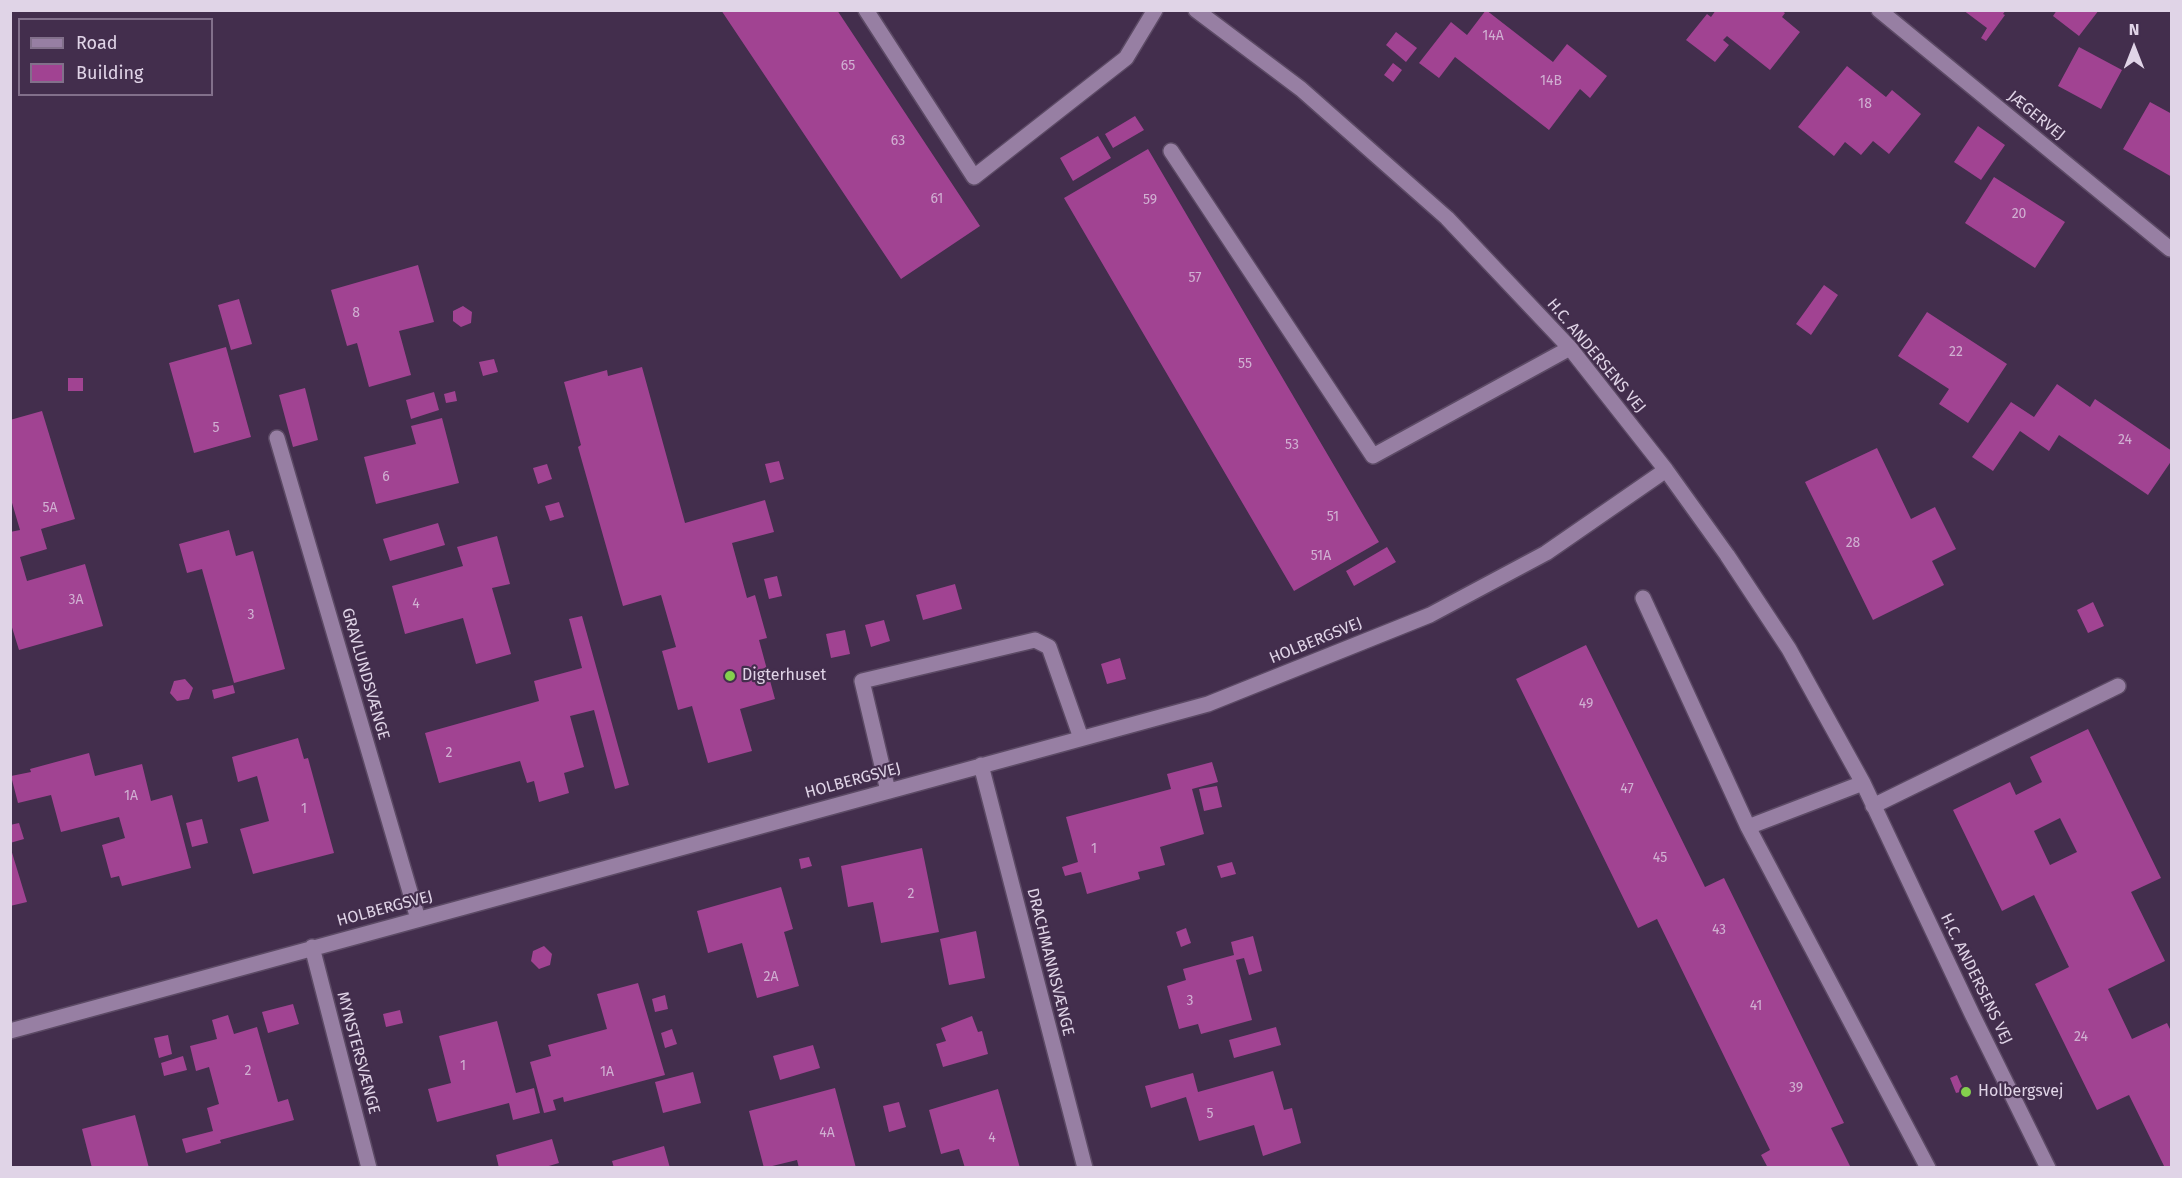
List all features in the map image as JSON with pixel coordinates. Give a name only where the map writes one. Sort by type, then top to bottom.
[{"type":"street","points":[[866,10],[974,177],[1126,58],[1155,10]]},
{"type":"street","name":"H.C. ANDERSENS VEJ","points":[[1196,10],[1301,89],[1447,218],[1570,348],[1666,470],[1727,555],[1789,649],[1863,783],[2048,1167]]},
{"type":"street","name":"JÆGERVEJ","points":[[1879,10],[2170,249]]},
{"type":"street","points":[[1171,152],[1373,456],[1570,348]]},
{"type":"street","name":"GRAVLUNDSVÆNGE","points":[[278,438],[418,919]]},
{"type":"street","name":"HOLBERGSVEJ","points":[[10,1031],[1208,704],[1430,615],[1546,553],[1666,470]]},
{"type":"street","points":[[1642,598],[1748,827],[1928,1167]]},
{"type":"street","points":[[888,791],[862,681],[1035,640],[1049,647],[1081,738]]},
{"type":"street","points":[[1874,806],[2118,686]]},
{"type":"street","name":"DRACHMANNSVÆNGE","points":[[981,765],[1085,1167]]},
{"type":"street","points":[[1748,827],[1863,783]]},
{"type":"street","name":"MYNSTERSVÆNGE","points":[[312,947],[369,1167]]},
{"type":"building","points":[[721,10],[837,10],[980,226],[901,279]]},
{"type":"building","points":[[1486,10],[1553,62],[1567,44],[1607,76],[1590,98],[1580,89],[1549,130],[1455,57],[1439,78],[1419,63],[1451,22],[1467,35]]},
{"type":"building","points":[[1716,10],[1781,10],[1785,13],[1782,17],[1800,32],[1770,70],[1727,36],[1723,40],[1729,45],[1715,62],[1686,40],[1707,14],[1711,17]]},
{"type":"building","points":[[1963,10],[2006,10],[2003,14],[2005,15],[1986,41],[1981,38],[1987,28]]},
{"type":"building","points":[[2057,10],[2099,10],[2079,36],[2053,16]]},
{"type":"building","points":[[1396,32],[1417,48],[1406,62],[1386,45]]},
{"type":"building","points":[[2079,47],[2122,70],[2101,109],[2058,86]]},
{"type":"building","points":[[1393,63],[1402,70],[1393,82],[1384,75]]},
{"type":"building","points":[[1847,66],[1886,97],[1892,90],[1921,114],[1889,154],[1873,141],[1861,155],[1845,142],[1834,156],[1798,127]]},
{"type":"building","points":[[2150,102],[2172,114],[2172,177],[2123,149]]},
{"type":"building","points":[[1135,116],[1144,130],[1113,148],[1105,134]]},
{"type":"building","points":[[1978,126],[2005,145],[1981,180],[1954,162]]},
{"type":"building","points":[[1098,136],[1111,158],[1073,181],[1060,158]]},
{"type":"building","points":[[1148,149],[1379,542],[1294,591],[1064,198]]},
{"type":"building","points":[[1994,177],[2065,222],[2035,268],[1965,223]]},
{"type":"building","points":[[418,265],[434,322],[399,331],[411,375],[369,387],[357,343],[347,346],[331,290]]},
{"type":"building","points":[[1824,285],[1838,295],[1811,335],[1796,324]]},
{"type":"building","points":[[239,299],[252,344],[231,350],[218,305]]},
{"type":"building","points":[[463,306],[472,312],[471,323],[461,327],[453,321],[453,311]]},
{"type":"building","points":[[1927,312],[2007,364],[1968,423],[1939,404],[1949,389],[1898,356]]},
{"type":"building","points":[[226,347],[251,437],[194,453],[169,363]]},
{"type":"building","points":[[494,359],[498,372],[483,376],[479,362]]},
{"type":"building","points":[[642,367],[685,523],[765,500],[774,532],[732,543],[747,598],[755,595],[767,638],[759,640],[775,699],[740,709],[752,751],[708,763],[692,706],[678,710],[662,651],[676,647],[661,595],[623,606],[578,447],[581,445],[564,382],[607,370],[608,376]]},
{"type":"building","points":[[68,378],[83,378],[83,391],[68,391]]},
{"type":"building","points":[[2057,384],[2090,407],[2095,399],[2172,451],[2172,460],[2148,495],[2059,435],[2049,451],[2020,431],[1993,471],[1972,457],[2011,402],[2034,417]]},
{"type":"building","points":[[305,388],[318,440],[293,447],[279,395]]},
{"type":"building","points":[[455,391],[457,401],[446,403],[444,394]]},
{"type":"building","points":[[434,392],[439,410],[411,419],[406,400]]},
{"type":"building","points":[[42,411],[75,519],[41,529],[47,549],[20,557],[27,581],[85,564],[103,626],[19,650],[10,621],[10,532],[20,530],[10,496],[10,420]]},
{"type":"building","points":[[442,418],[459,483],[376,504],[364,457],[416,444],[411,426]]},
{"type":"building","points":[[1877,448],[1911,519],[1935,507],[1956,549],[1932,561],[1944,585],[1873,620],[1805,482]]},
{"type":"building","points":[[779,461],[784,479],[770,483],[765,464]]},
{"type":"building","points":[[547,464],[552,479],[538,484],[533,468]]},
{"type":"building","points":[[559,502],[564,517],[550,521],[545,506]]},
{"type":"building","points":[[438,523],[445,545],[390,561],[383,539]]},
{"type":"building","points":[[229,530],[236,556],[253,551],[285,669],[234,683],[202,569],[187,573],[179,544]]},
{"type":"building","points":[[497,536],[510,584],[492,588],[511,654],[476,664],[463,618],[405,634],[392,586],[463,566],[457,547]]},
{"type":"building","points":[[1387,547],[1396,562],[1354,586],[1346,571]]},
{"type":"building","points":[[777,576],[782,596],[769,599],[764,579]]},
{"type":"building","points":[[955,584],[962,609],[923,620],[916,595]]},
{"type":"building","points":[[2093,602],[2104,626],[2088,633],[2077,610]]},
{"type":"building","points":[[582,616],[629,785],[615,789],[594,710],[570,716],[584,767],[564,773],[569,793],[539,802],[534,781],[527,783],[520,761],[439,783],[425,733],[539,701],[534,681],[582,668],[569,619]]},
{"type":"building","points":[[884,620],[890,641],[871,647],[865,625]]},
{"type":"building","points":[[845,630],[850,654],[831,658],[826,634]]},
{"type":"building","points":[[1586,645],[1705,887],[1724,878],[1844,1123],[1831,1128],[1851,1168],[1768,1168],[1761,1155],[1770,1150],[1657,919],[1638,928],[1516,679]]},
{"type":"building","points":[[1120,658],[1126,679],[1107,684],[1101,664]]},
{"type":"building","points":[[185,679],[193,688],[189,699],[177,701],[170,693],[174,681]]},
{"type":"building","points":[[233,685],[235,693],[214,699],[212,690]]},
{"type":"building","points":[[2088,729],[2161,878],[2131,892],[2165,961],[2108,989],[2132,1039],[2167,1023],[2172,1033],[2172,1168],[2165,1168],[2129,1095],[2097,1110],[2035,984],[2069,967],[2034,895],[2002,911],[1953,810],[2010,782],[2016,795],[2042,782],[2030,757]],"holes":[[[2060,818],[2077,852],[2050,865],[2034,831]]]},
{"type":"building","points":[[298,738],[304,759],[308,758],[334,853],[253,874],[240,829],[269,821],[257,776],[238,782],[232,757]]},
{"type":"building","points":[[89,753],[95,776],[142,764],[151,801],[172,795],[191,868],[122,886],[119,876],[111,878],[102,845],[125,838],[119,817],[61,832],[51,795],[18,803],[11,776],[31,772],[30,769]]},
{"type":"building","points":[[1212,762],[1218,782],[1192,789],[1204,834],[1160,847],[1165,865],[1138,872],[1140,879],[1087,894],[1081,872],[1065,876],[1062,867],[1078,862],[1066,817],[1171,789],[1167,774]]},
{"type":"building","points":[[1217,786],[1222,807],[1204,811],[1199,789]]},
{"type":"building","points":[[202,819],[208,843],[192,847],[186,823]]},
{"type":"building","points":[[19,823],[24,839],[10,843],[10,825]]},
{"type":"building","points":[[10,846],[27,902],[10,906]]},
{"type":"building","points":[[922,848],[939,932],[881,943],[873,902],[848,907],[841,866]]},
{"type":"building","points":[[809,857],[812,866],[801,869],[799,859]]},
{"type":"building","points":[[1232,862],[1236,874],[1221,878],[1217,866]]},
{"type":"building","points":[[781,887],[793,929],[784,932],[799,986],[757,998],[742,943],[708,953],[697,911]]},
{"type":"building","points":[[1186,928],[1191,943],[1181,947],[1176,932]]},
{"type":"building","points":[[976,931],[985,978],[949,985],[940,939]]},
{"type":"building","points":[[1253,936],[1262,971],[1249,975],[1244,958],[1236,960],[1252,1020],[1201,1034],[1198,1024],[1179,1029],[1167,986],[1186,980],[1183,969],[1234,955],[1231,942]]},
{"type":"building","points":[[544,946],[552,954],[550,965],[539,969],[531,961],[533,951]]},
{"type":"building","points":[[638,983],[665,1075],[564,1102],[563,1097],[553,1100],[556,1110],[544,1113],[530,1062],[551,1056],[548,1045],[607,1029],[597,994]]},
{"type":"building","points":[[665,995],[668,1009],[655,1012],[652,999]]},
{"type":"building","points":[[293,1004],[299,1024],[268,1033],[262,1012]]},
{"type":"building","points":[[400,1010],[403,1023],[386,1027],[383,1014]]},
{"type":"building","points":[[228,1015],[234,1034],[257,1027],[278,1102],[288,1099],[294,1120],[220,1140],[221,1143],[186,1153],[182,1139],[213,1131],[207,1108],[219,1104],[209,1067],[196,1071],[190,1046],[217,1039],[212,1020]]},
{"type":"building","points":[[972,1016],[978,1032],[982,1031],[988,1054],[943,1067],[936,1044],[946,1041],[941,1028]]},
{"type":"building","points":[[497,1021],[516,1093],[534,1088],[540,1113],[513,1120],[509,1103],[437,1122],[428,1089],[451,1083],[439,1036]]},
{"type":"building","points":[[1276,1027],[1281,1045],[1234,1058],[1229,1040]]},
{"type":"building","points":[[672,1029],[677,1044],[665,1048],[661,1033]]},
{"type":"building","points":[[168,1035],[172,1054],[159,1058],[154,1038]]},
{"type":"building","points":[[813,1045],[820,1068],[780,1080],[773,1056]]},
{"type":"building","points":[[183,1056],[187,1070],[164,1076],[161,1063]]},
{"type":"building","points":[[1273,1071],[1284,1110],[1292,1108],[1301,1143],[1263,1156],[1254,1125],[1199,1141],[1186,1097],[1151,1108],[1145,1086],[1193,1073],[1198,1092]]},
{"type":"building","points":[[693,1072],[701,1103],[663,1113],[655,1082]]},
{"type":"building","points":[[1957,1075],[1964,1091],[1956,1093],[1950,1078]]},
{"type":"building","points":[[835,1088],[856,1168],[799,1168],[797,1160],[764,1168],[749,1111]]},
{"type":"building","points":[[998,1089],[1020,1168],[965,1168],[959,1149],[941,1154],[929,1110]]},
{"type":"building","points":[[899,1102],[906,1127],[889,1132],[883,1106]]},
{"type":"building","points":[[135,1115],[149,1168],[92,1168],[82,1129]]},
{"type":"building","points":[[552,1139],[559,1163],[542,1168],[499,1168],[496,1155]]},
{"type":"building","points":[[664,1146],[670,1168],[614,1168],[612,1161]]},
{"type":"place","name":"Digterhuset","points":[[730,676]]},
{"type":"place","name":"Holbergsvej","points":[[1966,1092]]}]
